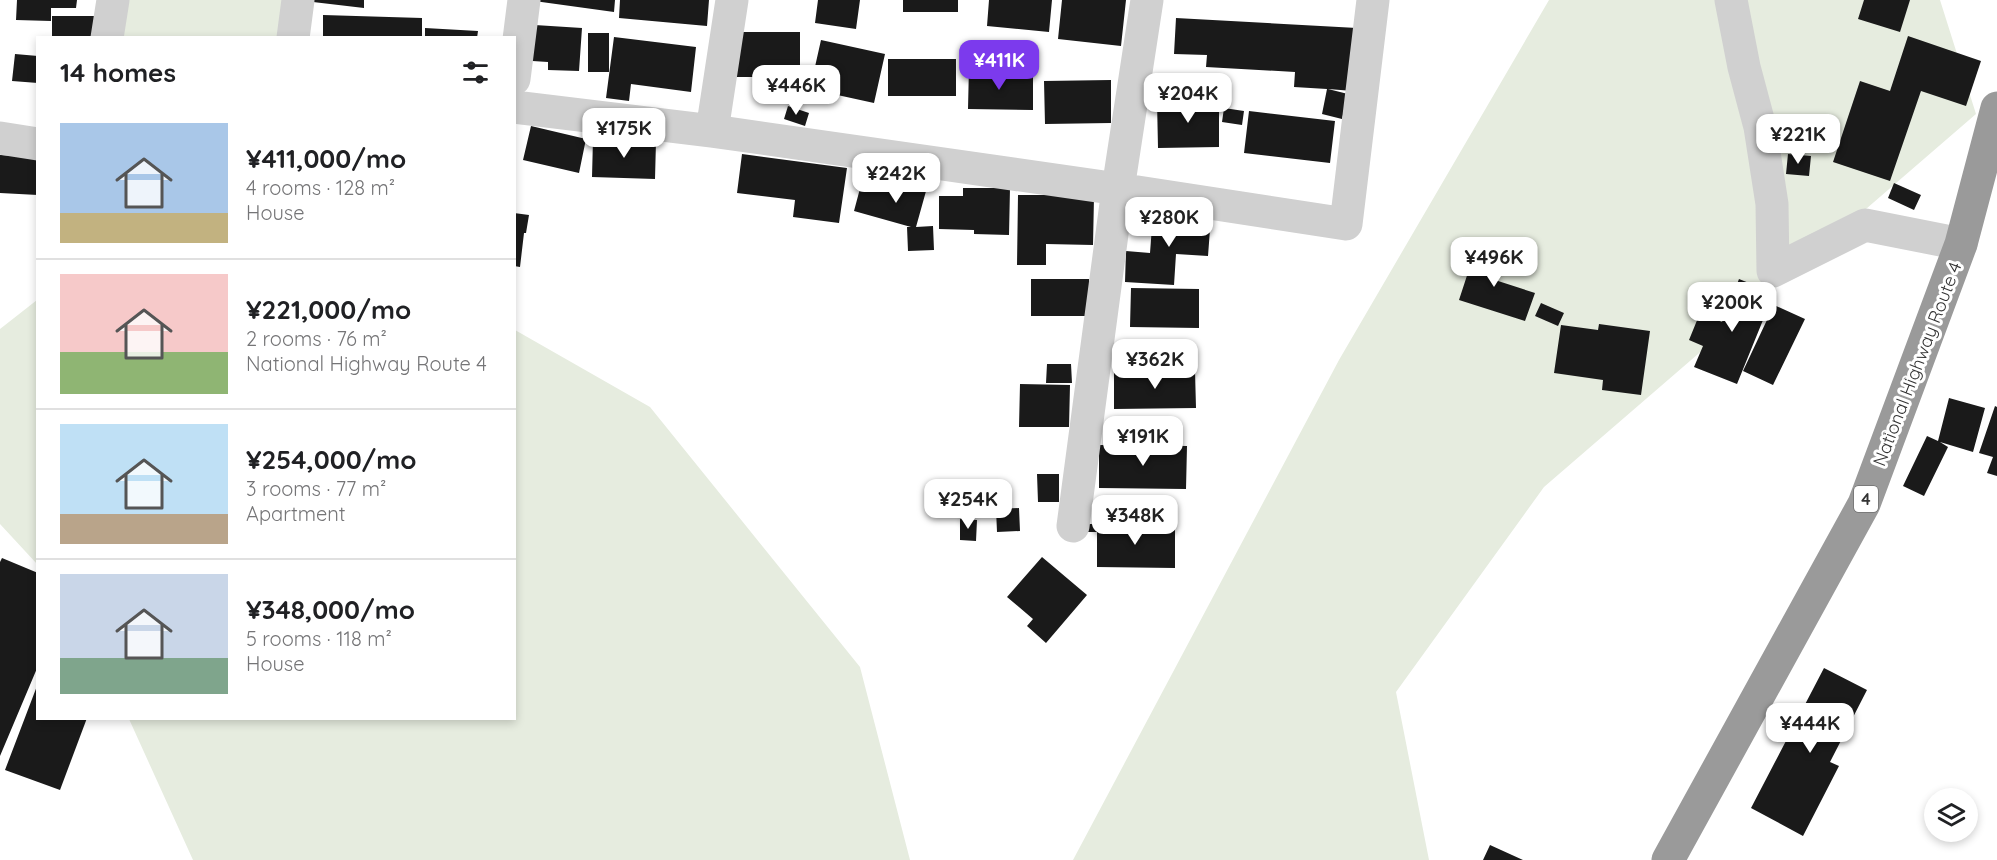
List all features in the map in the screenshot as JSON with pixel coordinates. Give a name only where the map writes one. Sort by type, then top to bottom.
[{"type":"highway","name":"National Highway Route 4","points":[[1668,860],[1864,504],[1961,244],[1997,108]]},
{"type":"street","points":[[107,36],[113,0]]},
{"type":"street","points":[[293,36],[298,0]]},
{"type":"street","points":[[516,63],[524,0]]},
{"type":"street","points":[[712,131],[732,0]]},
{"type":"street","points":[[1073,526],[1118,189],[1147,0]]},
{"type":"street","points":[[516,107],[712,131],[1346,224],[1372,0]]},
{"type":"street","points":[[1731,0],[1744,67],[1760,127],[1772,204],[1773,271],[1865,225],[1961,244]]},
{"type":"street","points":[[0,138],[36,144]]},
{"type":"shaded area","points":[[123,0],[287,0],[281,36],[117,36]]},
{"type":"shaded area","points":[[1549,0],[1940,0],[1976,114],[1544,487],[1396,692],[1429,860],[1073,860],[1339,360]]},
{"type":"shaded area","points":[[36,301],[36,563],[0,524],[0,329]]},
{"type":"shaded area","points":[[516,331],[650,407],[860,667],[910,860],[193,860],[129,720],[516,720]]},
{"type":"building","points":[[17,0],[77,0],[76,8],[51,8],[51,21],[16,20]]},
{"type":"building","points":[[313,0],[364,0],[364,8],[313,2]]},
{"type":"building","points":[[527,0],[615,0],[614,12]]},
{"type":"building","points":[[620,0],[709,0],[707,26],[619,18]]},
{"type":"building","points":[[818,0],[860,0],[856,29],[815,23]]},
{"type":"building","points":[[903,0],[958,0],[958,12],[903,12]]},
{"type":"building","points":[[989,0],[1052,0],[1049,32],[987,26]]},
{"type":"building","points":[[1062,0],[1126,0],[1121,46],[1058,39]]},
{"type":"building","points":[[1864,0],[1910,0],[1900,32],[1858,19]]},
{"type":"building","points":[[323,15],[422,18],[422,36],[323,36]]},
{"type":"building","points":[[52,16],[98,16],[98,36],[52,36]]},
{"type":"building","points":[[1176,18],[1357,28],[1353,91],[1328,89],[1348,94],[1342,119],[1322,114],[1327,89],[1294,87],[1295,72],[1206,67],[1207,55],[1174,54]]},
{"type":"building","points":[[519,24],[582,28],[579,71],[548,70],[548,62],[517,60]]},
{"type":"building","points":[[425,28],[478,31],[477,36],[425,36]]},
{"type":"building","points":[[733,32],[800,32],[800,77],[734,77]]},
{"type":"building","points":[[588,33],[609,33],[609,72],[588,72]]},
{"type":"building","points":[[1908,36],[1981,61],[1966,106],[1921,91],[1890,181],[1833,162],[1860,81],[1890,91]]},
{"type":"building","points":[[614,37],[696,47],[691,92],[631,84],[629,101],[606,98]]},
{"type":"building","points":[[821,40],[885,54],[874,103],[810,89]]},
{"type":"building","points":[[15,54],[36,56],[36,83],[12,81]]},
{"type":"building","points":[[888,59],[956,59],[956,96],[888,96]]},
{"type":"building","points":[[969,66],[993,66],[993,76],[1033,77],[1033,110],[968,109]]},
{"type":"building","points":[[1111,80],[1111,123],[1045,124],[1044,81]]},
{"type":"building","points":[[1219,100],[1219,147],[1158,148],[1157,101]]},
{"type":"building","points":[[788,106],[809,113],[805,126],[784,119]]},
{"type":"building","points":[[1224,108],[1244,111],[1242,125],[1222,122]]},
{"type":"building","points":[[1249,111],[1335,121],[1330,163],[1244,153]]},
{"type":"building","points":[[531,126],[586,139],[579,173],[523,160]]},
{"type":"building","points":[[593,139],[656,141],[655,179],[592,177]]},
{"type":"building","points":[[742,154],[847,168],[839,223],[793,217],[795,200],[737,193]]},
{"type":"building","points":[[1788,154],[1811,156],[1809,176],[1786,174]]},
{"type":"building","points":[[0,155],[36,157],[36,195],[0,193]]},
{"type":"building","points":[[866,166],[928,184],[916,227],[933,226],[934,250],[908,251],[907,227],[911,227],[854,211]]},
{"type":"building","points":[[1894,183],[1921,195],[1914,210],[1888,198]]},
{"type":"building","points":[[963,188],[1010,188],[1009,235],[974,234],[974,230],[939,229],[939,196],[963,196]]},
{"type":"building","points":[[1018,195],[1094,197],[1093,245],[1046,244],[1046,265],[1017,265]]},
{"type":"building","points":[[516,213],[529,215],[526,233],[524,233],[520,267],[516,266]]},
{"type":"building","points":[[1153,213],[1211,216],[1208,256],[1176,254],[1174,285],[1125,282],[1126,251],[1150,253]]},
{"type":"building","points":[[1476,248],[1503,257],[1495,280],[1535,293],[1525,321],[1459,300]]},
{"type":"building","points":[[1031,279],[1089,279],[1089,316],[1031,316]]},
{"type":"building","points":[[1739,279],[1774,293],[1737,384],[1694,367],[1703,346],[1689,340],[1700,313],[1722,322]]},
{"type":"building","points":[[1131,288],[1199,289],[1199,328],[1130,327]]},
{"type":"building","points":[[1541,303],[1564,313],[1558,326],[1535,316]]},
{"type":"building","points":[[1774,305],[1805,319],[1773,385],[1743,371]]},
{"type":"building","points":[[1599,324],[1650,331],[1641,395],[1602,390],[1603,380],[1554,373],[1561,325],[1598,330]]},
{"type":"building","points":[[1047,364],[1071,364],[1072,383],[1046,383]]},
{"type":"building","points":[[1195,371],[1196,408],[1114,409],[1114,372]]},
{"type":"building","points":[[1020,384],[1070,385],[1069,427],[1019,427]]},
{"type":"building","points":[[1949,398],[1985,408],[1973,452],[1940,442],[1948,447],[1924,496],[1903,486],[1927,436],[1938,441]]},
{"type":"building","points":[[1995,406],[1997,407],[1997,476],[1987,473],[1993,457],[1979,453]]},
{"type":"building","points":[[1099,445],[1187,446],[1186,489],[1099,488]]},
{"type":"building","points":[[1037,474],[1059,474],[1059,502],[1038,502]]},
{"type":"building","points":[[1019,508],[1020,531],[997,532],[996,509]]},
{"type":"building","points":[[960,519],[977,520],[976,541],[960,540]]},
{"type":"building","points":[[1089,524],[1175,525],[1175,568],[1097,567],[1097,532],[1088,532]]},
{"type":"building","points":[[1042,557],[1087,595],[1046,643],[1027,626],[1033,619],[1007,597]]},
{"type":"building","points":[[2,558],[36,572],[36,671],[0,756],[0,562]]},
{"type":"building","points":[[1824,668],[1867,690],[1830,762],[1839,766],[1803,836],[1751,808]]},
{"type":"building","points":[[36,689],[36,720],[86,720],[60,790],[5,770]]},
{"type":"building","points":[[1490,845],[1523,860],[1483,860]]}]
